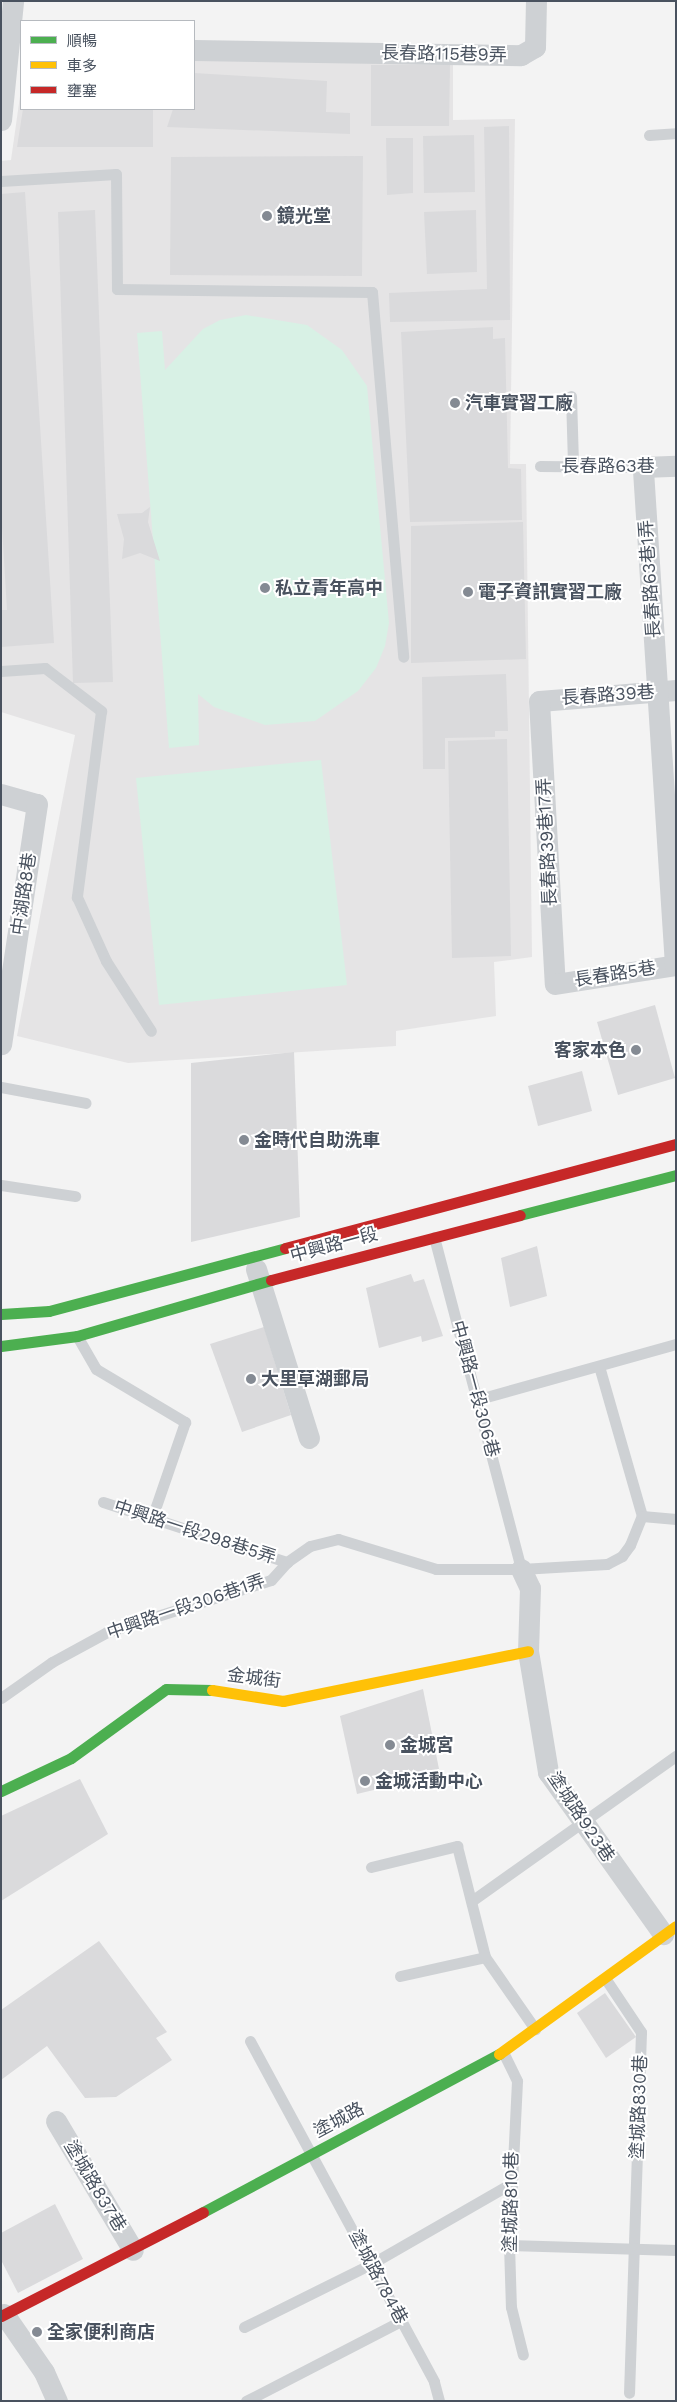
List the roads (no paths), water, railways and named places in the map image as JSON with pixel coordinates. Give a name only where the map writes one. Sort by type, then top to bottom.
[{"type":"main road","name":"中興路一段","points":[[1,1314],[49,1311],[426,1209],[676,1144]]},
{"type":"main road","name":"中興路一段","points":[[1,1346],[77,1336],[259,1283],[676,1175]]},
{"type":"main road","name":"金城街","points":[[1,1792],[71,1758],[166,1689],[196,1688],[283,1701],[528,1651]]},
{"type":"main road","name":"塗城路","points":[[2,2314],[133,2250],[503,2052],[669,1930]]},
{"type":"street","points":[[1,120],[15,46],[13,1]]},
{"type":"street","name":"長春路115巷9弄","points":[[195,50],[521,55],[535,47],[536,1]]},
{"type":"street","name":"長春路63巷","points":[[643,467],[676,466]]},
{"type":"street","name":"長春路63巷1弄","points":[[643,467],[667,691],[675,965]]},
{"type":"street","name":"長春路39巷","points":[[539,701],[667,691]]},
{"type":"street","name":"長春路39巷17弄","points":[[539,701],[555,984]]},
{"type":"street","name":"中湖路8巷","points":[[1,794],[37,804],[1,1044]]},
{"type":"street","name":"長春路5巷","points":[[555,984],[675,965]]},
{"type":"street","points":[[254,1256],[259,1283],[309,1438]]},
{"type":"street","name":"塗城路923巷","points":[[521,1569],[530,1588],[528,1651],[548,1772],[584,1824],[669,1930]]},
{"type":"street","name":"塗城路837巷","points":[[56,2121],[133,2250]]},
{"type":"street","points":[[2,2314],[44,2372],[57,2401]]},
{"type":"lane","points":[[649,135],[676,133]]},
{"type":"lane","points":[[1,181],[116,174],[117,289],[372,292],[403,657]]},
{"type":"lane","points":[[571,396],[573,465]]},
{"type":"lane","name":"長春路63巷","points":[[540,466],[643,467]]},
{"type":"lane","points":[[1,670],[45,668],[102,711],[77,897],[106,961],[151,1031]]},
{"type":"lane","points":[[1,1087],[86,1103]]},
{"type":"lane","points":[[1,1185],[75,1196]]},
{"type":"lane","name":"中興路一段306巷","points":[[426,1209],[479,1399],[521,1569]]},
{"type":"lane","points":[[77,1336],[96,1369],[185,1422],[152,1518]]},
{"type":"lane","points":[[479,1399],[676,1344]]},
{"type":"lane","points":[[599,1366],[642,1516],[676,1519]]},
{"type":"lane","name":"中興路一段298巷5弄","points":[[103,1502],[287,1562]]},
{"type":"lane","name":"中興路一段306巷1弄","points":[[1,1698],[52,1662],[107,1632],[271,1580],[287,1562],[310,1546],[338,1539],[436,1568],[521,1569],[607,1564],[622,1556],[630,1545],[642,1516]]},
{"type":"lane","points":[[473,1900],[584,1824],[676,1756]]},
{"type":"lane","points":[[371,1867],[457,1846],[473,1900],[485,1957],[535,2029]]},
{"type":"lane","points":[[400,1976],[485,1957]]},
{"type":"lane","name":"塗城路830巷","points":[[605,1978],[641,2032],[629,2393]]},
{"type":"lane","name":"塗城路784巷","points":[[250,2041],[434,2382],[439,2401]]},
{"type":"lane","name":"塗城路810巷","points":[[503,2052],[517,2081],[510,2184],[509,2245],[511,2307],[523,2355]]},
{"type":"lane","points":[[244,2327],[371,2264],[510,2184]]},
{"type":"lane","points":[[509,2245],[635,2247],[676,2250]]},
{"type":"lane","points":[[246,2401],[401,2321]]},
{"type":"place","name":"鏡光堂","points":[[267,216]]},
{"type":"place","name":"汽車實習工廠","points":[[455,403]]},
{"type":"place","name":"私立青年高中","points":[[265,588]]},
{"type":"place","name":"電子資訊實習工廠","points":[[468,592]]},
{"type":"place","name":"客家本色","points":[[636,1050]]},
{"type":"place","name":"金時代自助洗車","points":[[244,1140]]},
{"type":"place","name":"大里草湖郵局","points":[[251,1379]]},
{"type":"place","name":"金城宮","points":[[390,1745]]},
{"type":"place","name":"金城活動中心","points":[[365,1781]]},
{"type":"place","name":"全家便利商店","points":[[37,2332]]}]
